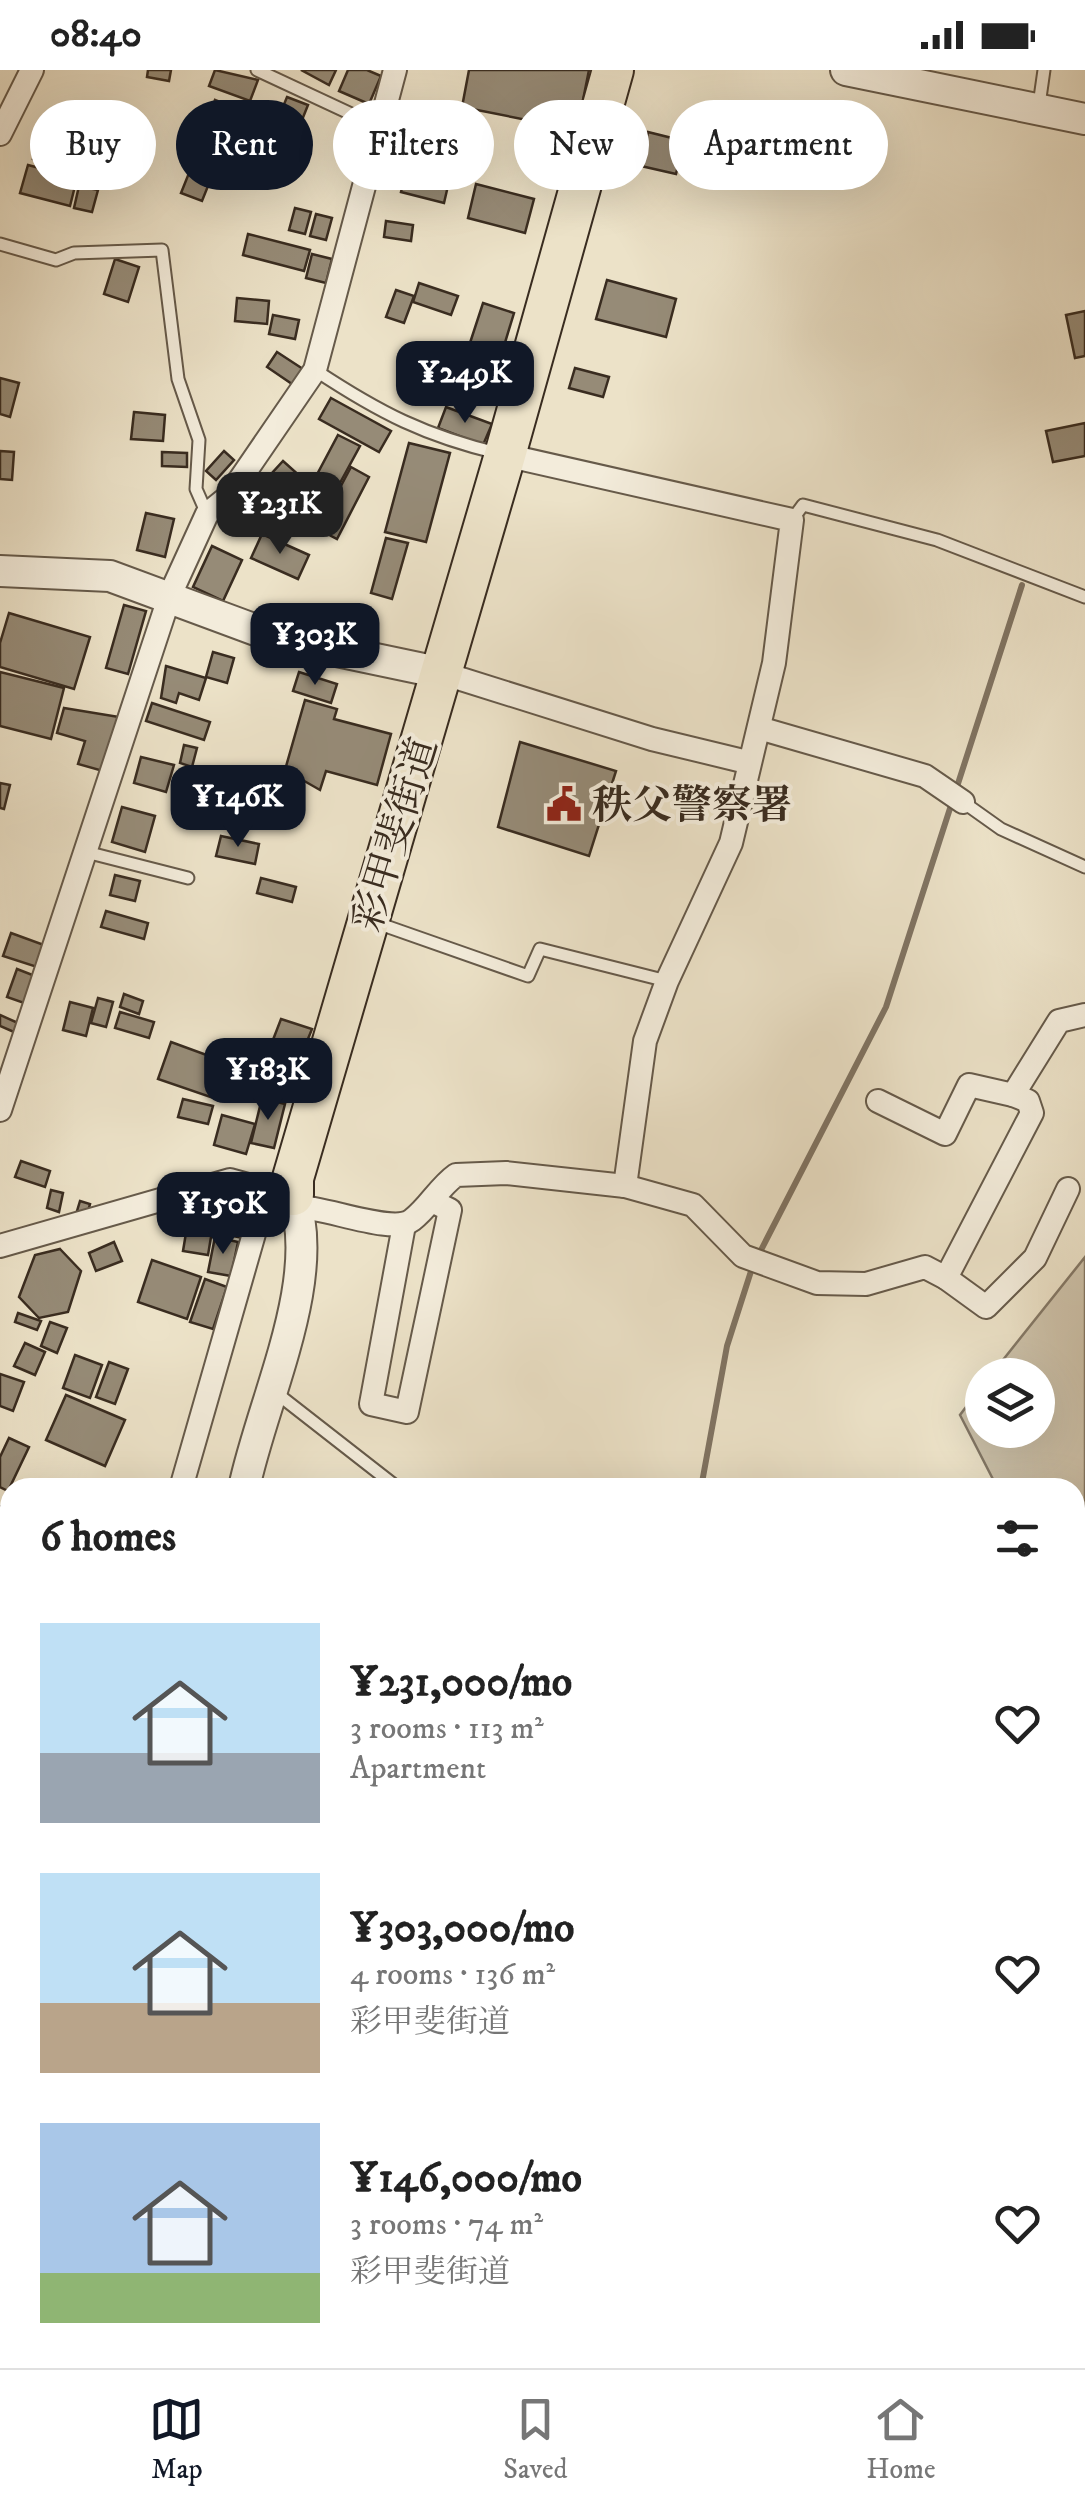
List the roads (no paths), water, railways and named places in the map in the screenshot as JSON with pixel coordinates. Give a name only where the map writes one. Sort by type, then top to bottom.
[{"type":"highway","name":"彩甲斐街道","points":[[286,1198],[442,673],[613,70]]},
{"type":"street","points":[[0,134],[32,70]]},
{"type":"street","points":[[385,100],[395,70]]},
{"type":"street","points":[[847,70],[1085,119]]},
{"type":"street","points":[[0,1110],[170,595],[207,514],[228,497],[315,370],[361,190]]},
{"type":"street","points":[[505,455],[792,520],[774,663],[747,762],[731,843],[667,981],[644,1041],[625,1186]]},
{"type":"street","points":[[0,571],[110,576],[170,595],[280,639],[442,673],[652,739],[747,762]]},
{"type":"street","points":[[759,728],[924,776],[962,802]]},
{"type":"street","points":[[1012,1094],[1059,1021],[1085,1015]]},
{"type":"street","points":[[0,1036],[24,1042]]},
{"type":"street","points":[[878,1101],[944,1134],[969,1084],[1028,1101],[1032,1112],[946,1278]]},
{"type":"street","points":[[0,1246],[230,1180],[389,1226],[404,1225],[450,1180],[464,1172],[625,1186],[693,1204],[743,1256],[817,1282],[866,1284],[925,1268],[986,1307],[1035,1258],[1068,1188]]},
{"type":"street","points":[[247,1478],[303,1272],[304,1242],[286,1198]]},
{"type":"street","points":[[185,1478],[286,1198]]},
{"type":"street","points":[[404,1225],[371,1404],[407,1412],[450,1210],[432,1201]]},
{"type":"lane","points":[[257,70],[333,105]]},
{"type":"lane","points":[[1038,109],[1044,70]]},
{"type":"lane","points":[[0,244],[56,260],[74,253],[162,250],[178,380],[199,440],[196,489],[207,514]]},
{"type":"lane","points":[[315,370],[372,408],[438,439],[505,455]]},
{"type":"lane","points":[[792,520],[803,504],[937,540],[1085,597]]},
{"type":"lane","points":[[962,802],[1001,829],[1085,867]]},
{"type":"lane","points":[[86,852],[188,878]]},
{"type":"lane","points":[[368,920],[528,976],[540,949],[667,981]]},
{"type":"lane","points":[[270,1388],[385,1478]]},
{"type":"waterway","points":[[759,1254],[886,1007],[1022,585]]},
{"type":"waterway","points":[[703,1478],[727,1346],[753,1265]]},
{"type":"place","name":"秩父警察署","points":[[564,804]]}]
